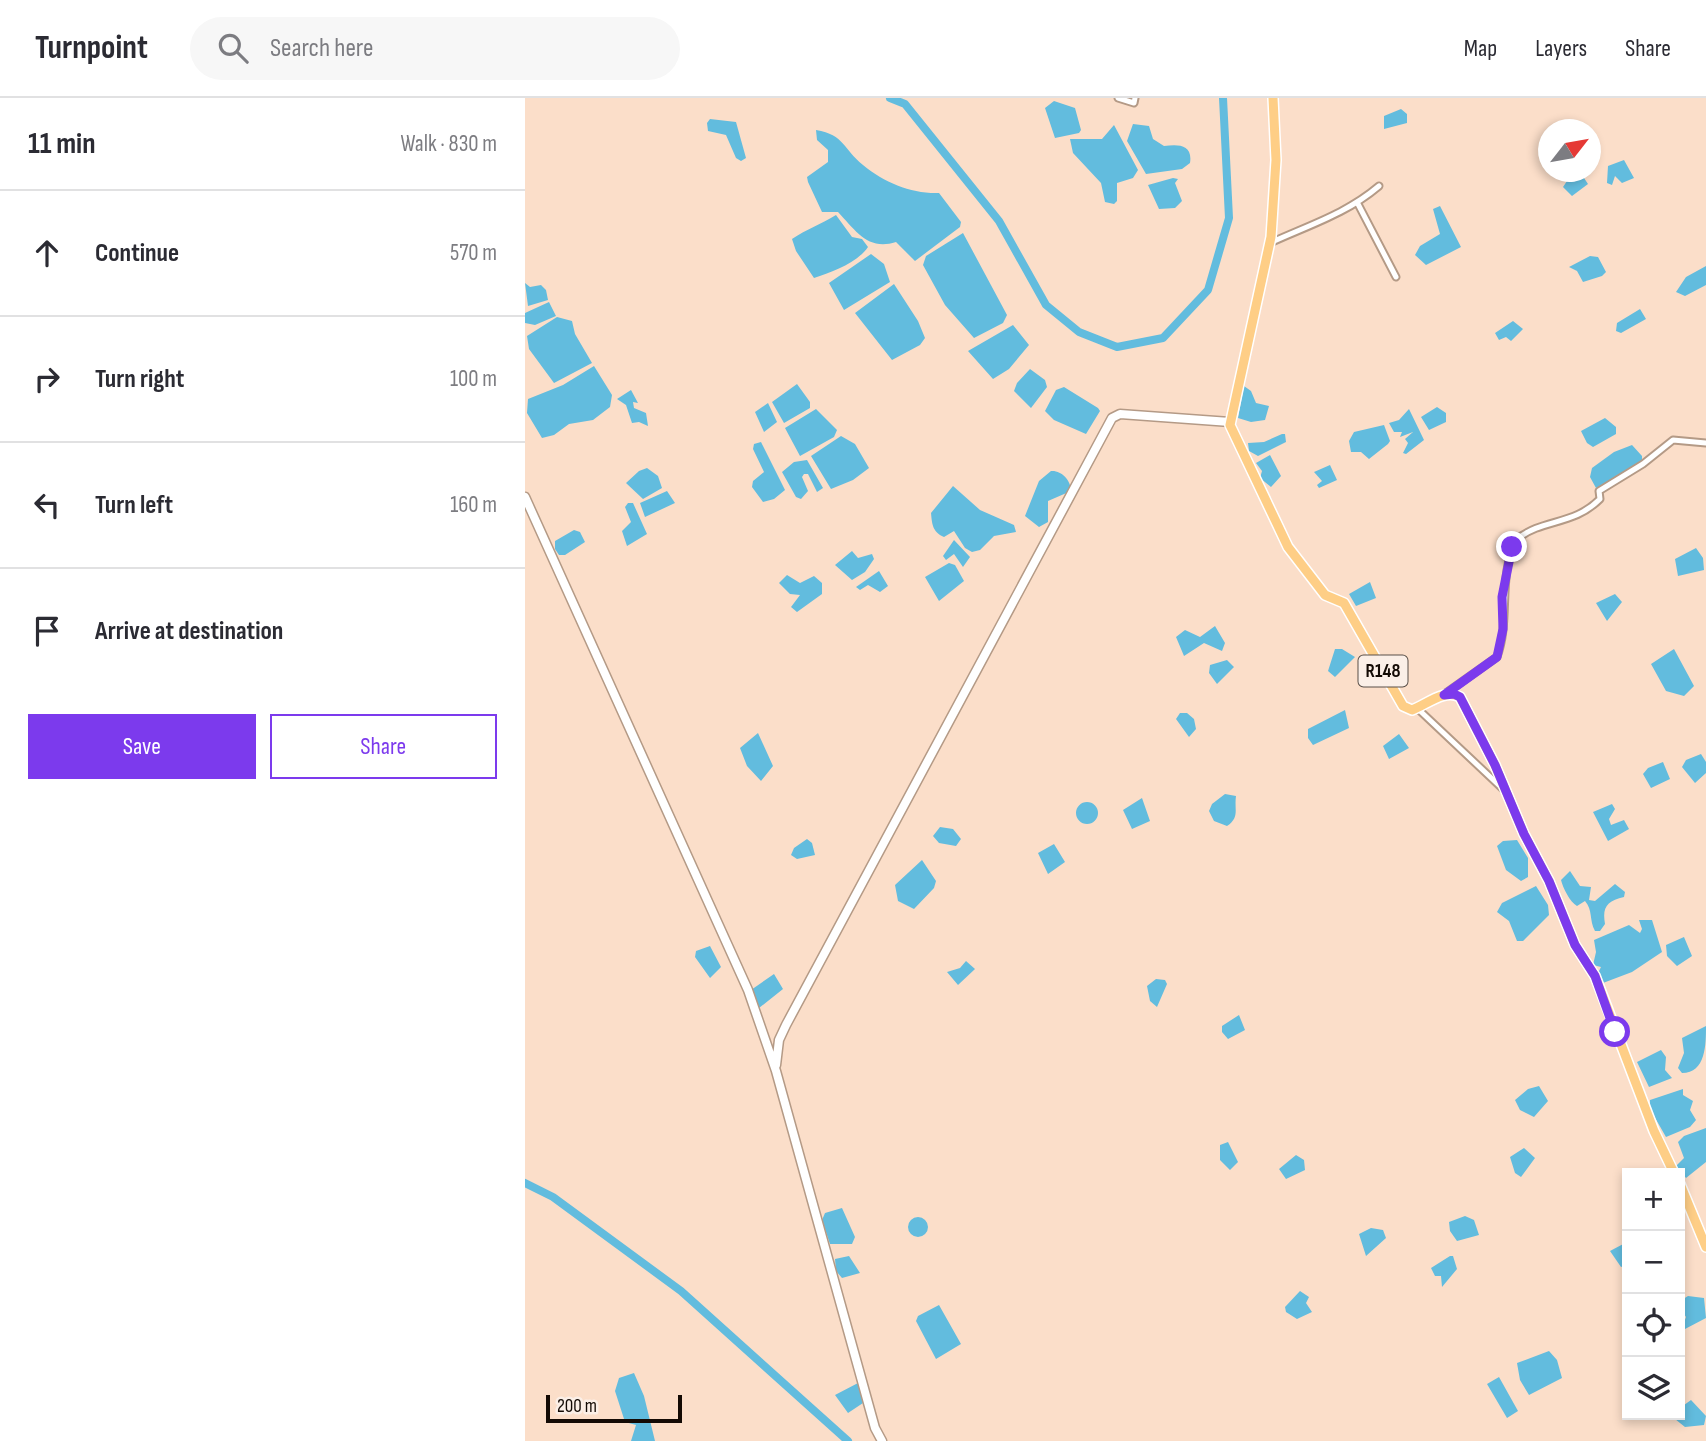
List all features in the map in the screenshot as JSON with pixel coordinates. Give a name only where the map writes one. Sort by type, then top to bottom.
[{"type":"main road","points":[[776,1071],[779,1040],[786,1025],[1112,418],[1120,414],[1230,422],[1270,243],[1276,160],[1273,98]]},
{"type":"main road","name":"R148","points":[[1230,422],[1288,547],[1325,595],[1344,603],[1403,706],[1412,710],[1444,695]]},
{"type":"main road","points":[[525,497],[743,978],[776,1071],[875,1428],[882,1441]]},
{"type":"main road","points":[[1444,695],[1454,694],[1460,697],[1549,881],[1575,945],[1602,992],[1654,1131],[1672,1168]]},
{"type":"main road","points":[[1685,1196],[1706,1247]]},
{"type":"street","points":[[1118,98],[1134,103],[1135,98]]},
{"type":"street","points":[[1270,243],[1322,218],[1342,213],[1379,186]]},
{"type":"street","points":[[1357,204],[1396,277]]},
{"type":"street","points":[[1444,695],[1497,657],[1503,629],[1502,597],[1512,547],[1517,539],[1540,524],[1567,521],[1579,514],[1600,499],[1599,491],[1643,464],[1673,440],[1706,443]]},
{"type":"street","points":[[1417,708],[1505,791]]},
{"type":"water","points":[[1054,101],[1075,108],[1081,130],[1079,133],[1055,138],[1045,108]]},
{"type":"water","points":[[1401,109],[1407,114],[1407,123],[1384,129],[1384,116]]},
{"type":"water","points":[[710,119],[736,122],[746,158],[741,161],[736,158],[726,135],[708,131],[707,123]]},
{"type":"water","points":[[1133,124],[1149,126],[1153,139],[1164,146],[1179,145],[1187,149],[1190,163],[1182,169],[1146,174],[1127,141]]},
{"type":"water","points":[[1114,125],[1138,170],[1133,178],[1117,183],[1117,201],[1114,204],[1105,202],[1101,183],[1073,153],[1070,139],[1102,139]]},
{"type":"water","points":[[816,130],[833,135],[856,159],[880,177],[919,192],[939,193],[961,222],[960,227],[915,261],[896,242],[878,244],[870,241],[863,238],[838,212],[822,212],[807,177],[828,162],[828,150],[817,140]]},
{"type":"water","points":[[1624,160],[1634,178],[1622,183],[1615,176],[1612,185],[1607,183],[1608,166]]},
{"type":"water","points":[[1178,179],[1175,183],[1182,201],[1175,208],[1159,209],[1148,185]]},
{"type":"water","points":[[1566,182],[1588,184],[1572,196],[1563,187]]},
{"type":"water","points":[[1440,206],[1461,247],[1426,265],[1415,255],[1420,246],[1440,234],[1433,209]]},
{"type":"water","points":[[836,215],[852,237],[862,239],[868,247],[851,262],[814,278],[796,251],[792,239]]},
{"type":"water","points":[[963,233],[1007,315],[1003,323],[974,338],[945,305],[923,265],[926,256]]},
{"type":"water","points":[[871,254],[884,264],[890,282],[844,310],[829,283]]},
{"type":"water","points":[[1590,256],[1598,257],[1606,272],[1583,282],[1577,271],[1569,267]]},
{"type":"water","points":[[1706,266],[1706,285],[1685,296],[1676,292],[1686,277]]},
{"type":"water","points":[[525,283],[530,287],[541,285],[546,290],[548,300],[528,306]]},
{"type":"water","points":[[894,284],[918,321],[925,338],[920,345],[892,360],[855,313]]},
{"type":"water","points":[[549,302],[556,316],[535,325],[525,323],[525,313]]},
{"type":"water","points":[[1640,309],[1646,319],[1621,333],[1616,331],[1617,323]]},
{"type":"water","points":[[557,317],[572,321],[575,334],[592,363],[554,383],[529,349],[527,336]]},
{"type":"water","points":[[1513,321],[1523,329],[1511,341],[1506,337],[1499,340],[1495,333]]},
{"type":"water","points":[[1013,325],[1029,345],[1009,369],[993,379],[968,351]]},
{"type":"water","points":[[594,366],[612,395],[610,407],[593,420],[569,424],[554,435],[542,438],[527,413],[528,399],[563,385]]},
{"type":"water","points":[[1030,369],[1045,380],[1047,387],[1031,408],[1014,391],[1017,383]]},
{"type":"water","points":[[797,384],[810,402],[810,408],[784,423],[772,402]]},
{"type":"water","points":[[1244,386],[1251,391],[1256,403],[1269,406],[1265,420],[1251,422],[1238,418]]},
{"type":"water","points":[[1064,387],[1100,411],[1086,434],[1054,420],[1045,411],[1056,390]]},
{"type":"water","points":[[631,390],[638,403],[633,402],[634,408],[646,413],[648,426],[639,422],[632,423],[626,405],[617,399]]},
{"type":"water","points":[[768,403],[777,422],[764,432],[755,412]]},
{"type":"water","points":[[1437,407],[1446,413],[1446,422],[1429,430],[1421,417]]},
{"type":"water","points":[[816,409],[837,430],[834,437],[800,456],[785,428]]},
{"type":"water","points":[[1409,409],[1424,440],[1406,454],[1403,453],[1408,443],[1405,439],[1413,432],[1400,437],[1402,432],[1394,432],[1389,423],[1399,420]]},
{"type":"water","points":[[1605,418],[1616,427],[1616,434],[1593,447],[1587,443],[1581,431]]},
{"type":"water","points":[[1384,425],[1390,441],[1388,444],[1369,459],[1361,452],[1351,452],[1349,441],[1354,432]]},
{"type":"water","points":[[1285,434],[1286,442],[1258,456],[1249,451],[1248,443],[1264,442]]},
{"type":"water","points":[[841,436],[855,444],[869,468],[853,480],[831,489],[811,456]]},
{"type":"water","points":[[761,442],[785,490],[774,499],[763,502],[752,487],[753,481],[764,472],[753,449],[754,444]]},
{"type":"water","points":[[1632,445],[1642,456],[1642,465],[1596,488],[1590,477],[1592,468],[1614,452]]},
{"type":"water","points":[[1270,455],[1281,476],[1271,487],[1260,478],[1262,471],[1256,463]]},
{"type":"water","points":[[807,460],[823,488],[817,492],[808,474],[804,474],[802,477],[808,491],[801,499],[796,497],[782,472],[794,462]]},
{"type":"water","points":[[1330,465],[1337,480],[1319,488],[1317,485],[1322,481],[1314,472]]},
{"type":"water","points":[[647,468],[658,476],[662,488],[643,499],[626,483],[639,471]]},
{"type":"water","points":[[1051,471],[1065,477],[1071,491],[1048,501],[1048,522],[1039,527],[1025,516],[1039,481]]},
{"type":"water","points":[[953,486],[980,510],[1014,525],[1016,532],[994,536],[980,550],[972,552],[965,548],[954,531],[944,537],[937,533],[933,527],[931,513]]},
{"type":"water","points":[[667,491],[675,503],[645,517],[640,503]]},
{"type":"water","points":[[628,503],[633,503],[647,534],[627,546],[622,531],[631,522],[625,507]]},
{"type":"water","points":[[574,530],[580,532],[585,542],[565,555],[559,555],[555,549],[555,541]]},
{"type":"water","points":[[954,540],[970,557],[963,567],[954,554],[946,560],[943,556]]},
{"type":"water","points":[[1696,548],[1703,558],[1704,570],[1678,576],[1675,559]]},
{"type":"water","points":[[852,551],[858,558],[872,554],[874,559],[865,572],[852,580],[835,565]]},
{"type":"water","points":[[949,563],[955,565],[964,581],[939,601],[925,577]]},
{"type":"water","points":[[879,571],[888,586],[880,592],[868,585],[860,590],[856,587]]},
{"type":"water","points":[[787,575],[800,583],[814,576],[822,583],[822,594],[797,612],[791,607],[800,595],[790,594],[779,583]]},
{"type":"water","points":[[1370,582],[1376,598],[1356,606],[1349,594]]},
{"type":"water","points":[[1615,594],[1622,602],[1607,621],[1596,603]]},
{"type":"water","points":[[1215,626],[1225,643],[1222,651],[1204,643],[1184,656],[1176,637],[1185,630],[1200,637]]},
{"type":"water","points":[[1335,649],[1342,649],[1355,657],[1335,677],[1328,671]]},
{"type":"water","points":[[1674,649],[1694,686],[1684,696],[1666,691],[1651,664]]},
{"type":"water","points":[[1227,660],[1234,667],[1217,684],[1209,673],[1210,665]]},
{"type":"water","points":[[1345,710],[1349,728],[1313,745],[1308,738],[1308,729]]},
{"type":"water","points":[[1180,713],[1187,713],[1194,719],[1196,729],[1189,737],[1176,719]]},
{"type":"water","points":[[758,733],[773,766],[761,781],[747,766],[740,748]]},
{"type":"water","points":[[1399,734],[1409,748],[1389,759],[1383,746]]},
{"type":"water","points":[[1701,754],[1706,762],[1706,773],[1695,783],[1682,767],[1686,760]]},
{"type":"water","points":[[1663,762],[1670,779],[1651,788],[1643,774],[1648,768]]},
{"type":"water","points":[[1225,794],[1236,796],[1235,816],[1227,826],[1214,821],[1209,811],[1212,804]]},
{"type":"water","points":[[1142,798],[1150,821],[1132,829],[1123,810]]},
{"type":"water","points":[[1087,802],[1095,805],[1098,813],[1095,821],[1087,824],[1079,821],[1076,813],[1079,805]]},
{"type":"water","points":[[1612,804],[1615,809],[1609,819],[1611,825],[1624,820],[1629,829],[1608,841],[1593,812]]},
{"type":"water","points":[[940,827],[953,829],[961,839],[956,846],[939,843],[933,836]]},
{"type":"water","points":[[807,839],[812,843],[815,855],[797,859],[791,855],[794,848]]},
{"type":"water","points":[[1517,840],[1528,858],[1528,877],[1521,881],[1506,870],[1497,846],[1503,841]]},
{"type":"water","points":[[1054,844],[1065,862],[1048,874],[1038,853]]},
{"type":"water","points":[[922,860],[936,881],[934,888],[914,909],[898,901],[895,885]]},
{"type":"water","points":[[1570,871],[1580,886],[1591,887],[1589,900],[1595,901],[1615,884],[1625,892],[1624,897],[1613,901],[1605,909],[1605,924],[1600,931],[1595,931],[1585,901],[1577,906],[1565,891],[1561,880]]},
{"type":"water","points":[[1536,886],[1548,905],[1549,915],[1523,941],[1517,941],[1509,921],[1497,912],[1502,903]]},
{"type":"water","points":[[1639,920],[1652,920],[1662,952],[1632,972],[1603,983],[1597,975],[1601,967],[1593,965],[1596,952],[1594,940],[1629,925],[1640,933],[1642,929]]},
{"type":"water","points":[[1684,937],[1692,956],[1677,966],[1667,956],[1666,945]]},
{"type":"water","points":[[710,946],[721,967],[710,978],[695,957],[696,951]]},
{"type":"water","points":[[966,961],[975,969],[958,985],[947,972],[960,968]]},
{"type":"water","points":[[774,974],[783,989],[759,1008],[751,990]]},
{"type":"water","points":[[1156,979],[1165,980],[1167,984],[1157,1007],[1150,1001],[1147,986]]},
{"type":"water","points":[[1239,1015],[1245,1030],[1228,1039],[1222,1032],[1222,1026]]},
{"type":"water","points":[[1706,1026],[1705,1049],[1700,1063],[1690,1072],[1682,1073],[1678,1068],[1684,1053],[1682,1038]]},
{"type":"water","points":[[1661,1050],[1666,1057],[1665,1070],[1672,1078],[1649,1087],[1637,1062]]},
{"type":"water","points":[[1539,1086],[1548,1101],[1534,1117],[1520,1110],[1515,1100],[1528,1089]]},
{"type":"water","points":[[1683,1089],[1683,1095],[1693,1101],[1690,1110],[1696,1120],[1690,1127],[1666,1137],[1650,1109],[1650,1100]]},
{"type":"water","points":[[1706,1128],[1706,1162],[1686,1178],[1685,1168],[1676,1166],[1684,1158],[1678,1142],[1684,1136]]},
{"type":"water","points":[[1228,1142],[1238,1162],[1230,1170],[1220,1160],[1220,1145]]},
{"type":"water","points":[[1524,1148],[1535,1158],[1521,1177],[1515,1173],[1510,1157]]},
{"type":"water","points":[[1296,1155],[1304,1160],[1305,1170],[1286,1179],[1279,1169]]},
{"type":"water","points":[[842,1208],[855,1237],[852,1244],[830,1244],[822,1220],[825,1213]]},
{"type":"water","points":[[1465,1216],[1474,1220],[1479,1235],[1457,1241],[1450,1231],[1449,1222]]},
{"type":"water","points":[[918,1217],[925,1220],[928,1227],[925,1234],[918,1237],[911,1234],[908,1227],[911,1220]]},
{"type":"water","points":[[1371,1228],[1383,1230],[1386,1238],[1366,1256],[1359,1234]]},
{"type":"water","points":[[1622,1245],[1622,1267],[1621,1267],[1610,1251]]},
{"type":"water","points":[[849,1256],[860,1273],[842,1278],[836,1271],[835,1259]]},
{"type":"water","points":[[1453,1256],[1457,1269],[1442,1287],[1441,1276],[1435,1276],[1431,1268]]},
{"type":"water","points":[[1300,1291],[1309,1297],[1306,1303],[1312,1312],[1297,1319],[1286,1312],[1285,1307]]},
{"type":"water","points":[[1685,1298],[1704,1298],[1706,1318],[1685,1329],[1686,1317]]},
{"type":"water","points":[[939,1305],[961,1344],[936,1359],[916,1321],[918,1316]]},
{"type":"water","points":[[1549,1351],[1557,1360],[1562,1378],[1529,1395],[1520,1380],[1517,1363]]},
{"type":"water","points":[[634,1373],[644,1396],[655,1441],[631,1441],[636,1425],[625,1422],[615,1391],[619,1378]]},
{"type":"water","points":[[1499,1377],[1518,1411],[1507,1418],[1487,1384]]},
{"type":"water","points":[[858,1383],[863,1403],[848,1413],[835,1395]]},
{"type":"water","points":[[1691,1400],[1706,1416],[1704,1425],[1685,1427],[1676,1420],[1685,1420],[1685,1404]]},
{"type":"waterway","points":[[890,98],[905,104],[999,221],[1046,305],[1079,332],[1117,347],[1163,338],[1208,290],[1229,218],[1223,98]]},
{"type":"waterway","points":[[525,1183],[553,1197],[681,1291],[848,1441]]},
{"type":"route","points":[[1512,547],[1502,597],[1503,629],[1497,657],[1444,695],[1454,694],[1460,697],[1495,765],[1517,820],[1549,881],[1575,945],[1595,976],[1615,1032]]}]
